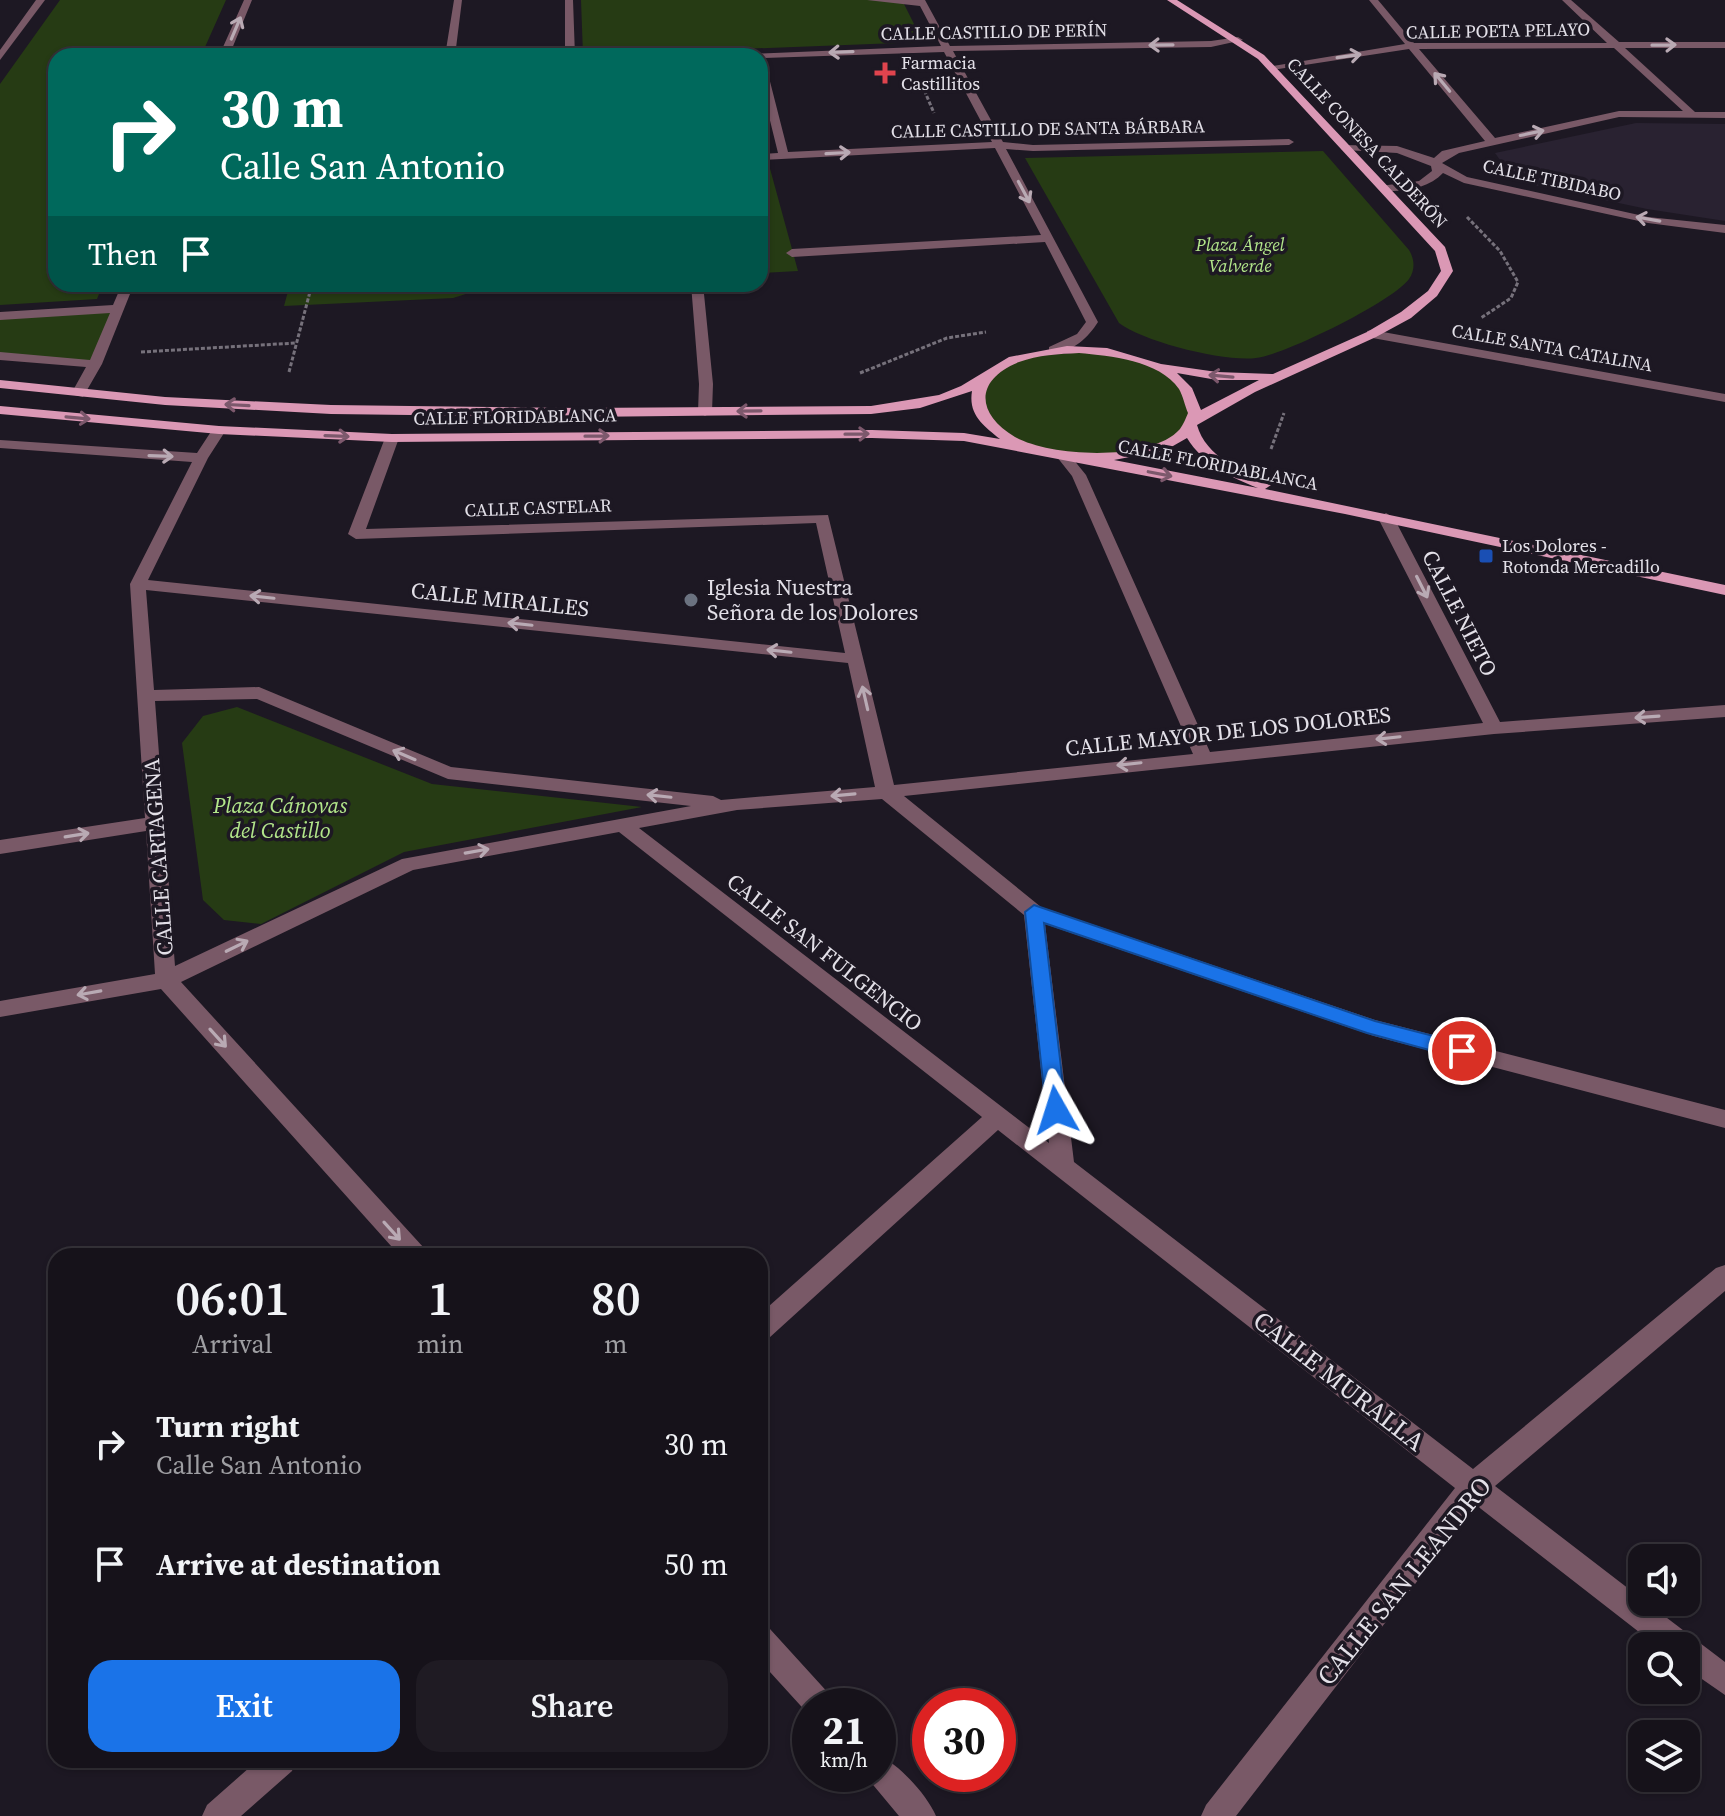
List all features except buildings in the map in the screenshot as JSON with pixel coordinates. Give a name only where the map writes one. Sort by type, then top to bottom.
[{"type":"main road","name":"CALLE CONESA CALDERÓN","points":[[1084,459],[1121,458],[1153,451],[1177,438],[1220,402],[1372,334],[1437,292],[1447,271],[1441,250],[1272,67],[1238,40],[1171,0]]},
{"type":"main road","name":"CALLE CONESA CALDERÓN","points":[[1054,350],[1099,351],[1229,377],[1265,377],[1294,370]]},
{"type":"main road","name":"CALLE FLORIDABLANCA","points":[[0,384],[78,394],[402,414],[899,407],[961,393],[1010,361],[1054,350]]},
{"type":"main road","points":[[1149,363],[1171,375],[1188,391],[1194,407],[1190,424]]},
{"type":"main road","points":[[988,376],[978,391],[979,411],[1001,435],[1030,449]]},
{"type":"main road","name":"CALLE FLORIDABLANCA","points":[[0,410],[219,430],[392,438],[903,434],[983,439],[1345,509],[1725,590]]},
{"type":"main road","name":"CALLE FLORIDABLANCA","points":[[1190,424],[1191,433],[1202,448],[1239,474],[1345,509]]},
{"type":"street","points":[[0,57],[5,44],[41,0]]},
{"type":"street","points":[[227,48],[248,0]]},
{"type":"street","points":[[451,48],[458,0]]},
{"type":"street","points":[[569,0],[570,48]]},
{"type":"street","points":[[871,0],[922,2],[1049,238],[1092,322],[1082,337],[1054,350]]},
{"type":"street","points":[[1373,0],[1492,142]]},
{"type":"street","points":[[1566,0],[1693,115]]},
{"type":"street","name":"CALLE CASTILLO DE PERÍN","points":[[768,57],[947,49],[1211,44],[1238,40]]},
{"type":"street","name":"CALLE POETA PELAYO","points":[[1272,67],[1412,46],[1725,45]]},
{"type":"street","points":[[768,93],[784,156]]},
{"type":"street","points":[[1384,188],[1429,181],[1438,172],[1436,162],[1446,153],[1619,114],[1725,115]]},
{"type":"street","name":"CALLE CASTILLO DE SANTA BÁRBARA","points":[[768,157],[999,145],[1033,148],[1289,142]]},
{"type":"street","name":"CALLE TIBIDABO","points":[[1345,147],[1396,149],[1427,158],[1452,175],[1482,184],[1648,220],[1725,229]]},
{"type":"street","points":[[792,253],[1049,238]]},
{"type":"street","points":[[78,394],[95,364],[125,292]]},
{"type":"street","points":[[698,292],[706,384],[705,412]]},
{"type":"street","points":[[0,316],[118,309]]},
{"type":"street","name":"CALLE SANTA CATALINA","points":[[1372,334],[1725,398]]},
{"type":"street","points":[[0,356],[95,364]]},
{"type":"street","points":[[138,584],[201,458],[219,430]]},
{"type":"street","name":"CALLE CASTELAR","points":[[392,438],[356,534],[823,518],[857,659]]},
{"type":"street","points":[[0,444],[201,458]]},
{"type":"street","points":[[1064,457],[1079,475],[1203,756]]},
{"type":"street","name":"CALLE NIETO","points":[[1386,518],[1494,728]]},
{"type":"street","name":"CALLE MIRALLES","points":[[138,584],[857,659]]},
{"type":"street","name":"CALLE CARTAGENA","points":[[138,584],[166,980],[408,1248]]},
{"type":"street","points":[[857,659],[886,792],[1034,912],[1374,1028],[1725,1119]]},
{"type":"street","points":[[146,696],[259,693],[448,773],[737,804]]},
{"type":"street","name":"CALLE MAYOR DE LOS DOLORES","points":[[737,804],[886,792],[1203,756],[1494,728],[1725,711]]},
{"type":"street","points":[[0,1009],[166,980],[409,864],[737,804]]},
{"type":"street","points":[[0,847],[156,823]]},
{"type":"street","name":"CALLE SAN FULGENCIO","points":[[622,825],[998,1116]]},
{"type":"street","points":[[1034,912],[1063,1167]]},
{"type":"street","points":[[768,1323],[998,1116]]},
{"type":"street","name":"CALLE MURALLA","points":[[998,1116],[1662,1632]]},
{"type":"street","name":"CALLE SAN LEANDRO","points":[[1217,1816],[1474,1486],[1725,1276]]},
{"type":"street","points":[[768,1648],[805,1688]]},
{"type":"street","points":[[1700,1661],[1725,1680]]},
{"type":"street","points":[[218,1816],[272,1768]]},
{"type":"street","points":[[896,1790],[920,1816]]},
{"type":"path","points":[[921,84],[940,126]]},
{"type":"path","points":[[1466,216],[1506,259],[1518,282],[1517,292],[1510,299],[1481,318]]},
{"type":"path","points":[[286,381],[310,292]]},
{"type":"path","points":[[848,378],[947,338],[998,331]]},
{"type":"path","points":[[140,352],[296,343]]},
{"type":"path","points":[[1266,461],[1288,404]]},
{"type":"shaded area","points":[[1636,123],[1725,124],[1725,221],[1647,209],[1515,181],[1495,153]]},
{"type":"green space","points":[[60,0],[226,0],[205,48],[48,48],[48,292],[100,292],[97,299],[0,305],[0,84]]},
{"type":"green space","points":[[581,0],[902,0],[923,42],[766,48],[583,48]]},
{"type":"green space","name":"Plaza Ángel Valverde","points":[[1323,151],[1409,250],[1413,261],[1412,272],[1399,289],[1361,313],[1289,348],[1256,358],[1205,354],[1146,337],[1119,323],[1025,158]]},
{"type":"green space","points":[[768,165],[769,165],[798,271],[768,273]]},
{"type":"green space","points":[[288,292],[472,292],[453,298],[284,306]]},
{"type":"green space","points":[[118,309],[95,364],[0,356],[0,316]]},
{"type":"green space","points":[[1099,351],[1160,368],[1192,398],[1186,430],[1137,455],[1046,453],[990,426],[981,385],[1022,357]]},
{"type":"green space","name":"Plaza Cánovas del Castillo","points":[[237,707],[432,784],[642,807],[404,852],[261,924],[224,920],[203,900],[182,743],[203,716]]},
{"type":"place","name":"Farmacia Castillitos","points":[[885,73]]},
{"type":"place","name":"Los Dolores - Rotonda Mercadillo","points":[[1486,556]]},
{"type":"place","name":"Iglesia Nuestra Señora de los Dolores","points":[[691,600]]},
{"type":"route","points":[[1056,1110],[1034,912],[1374,1028],[1462,1051]]}]
